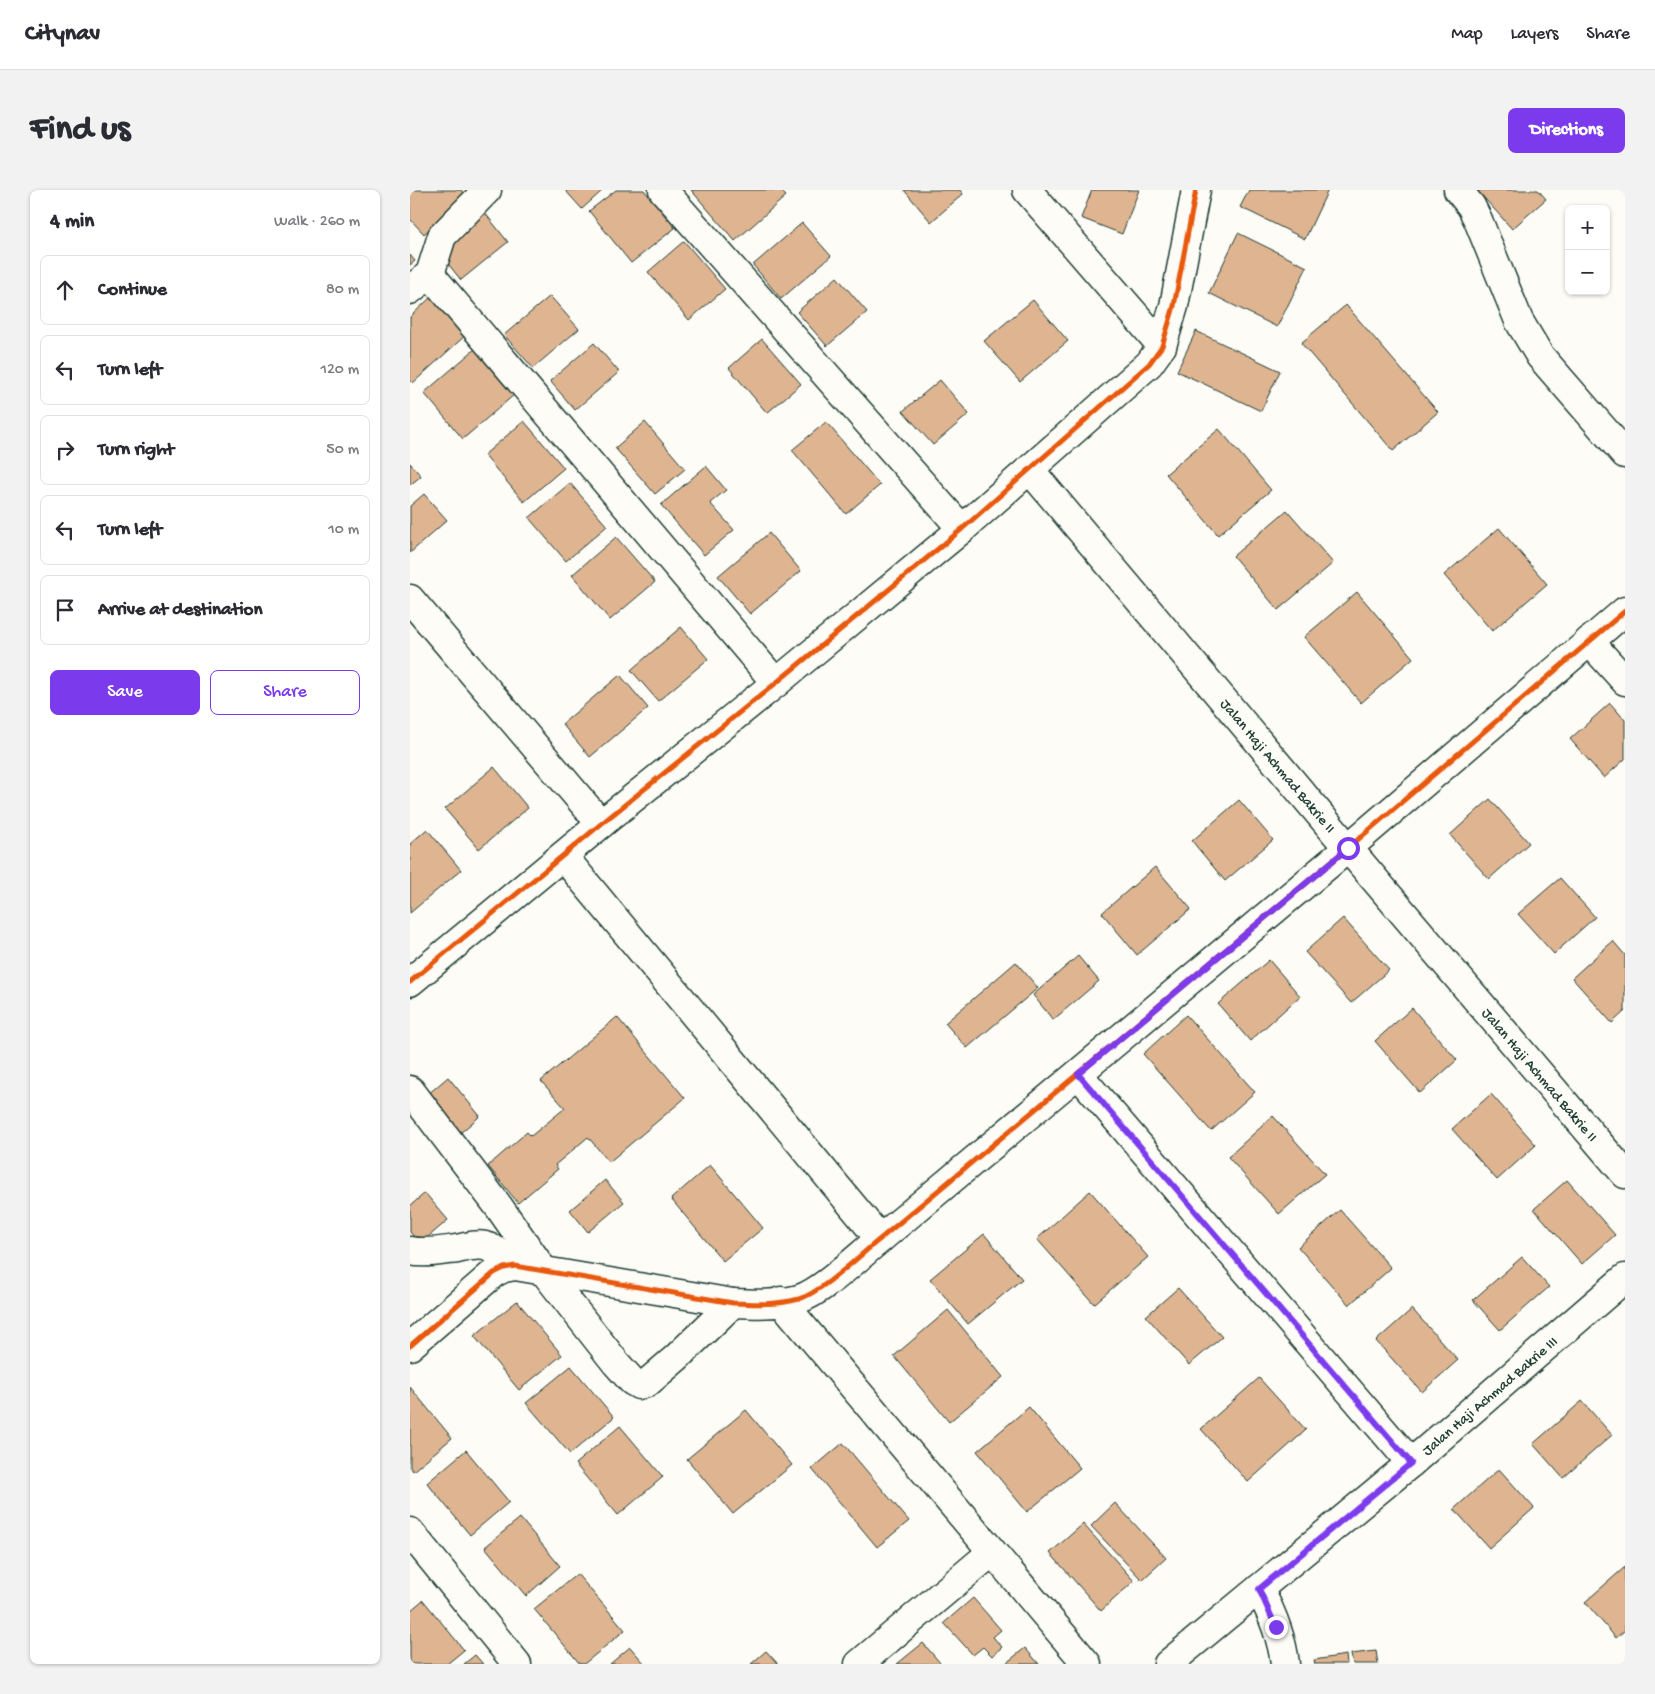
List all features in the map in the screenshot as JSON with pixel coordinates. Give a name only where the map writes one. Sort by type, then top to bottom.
[{"type":"street","points":[[486,190],[442,236],[420,282],[776,683]]},
{"type":"street","points":[[664,190],[962,529]]},
{"type":"street","points":[[1027,190],[1162,346]]},
{"type":"street","points":[[413,975],[776,683],[962,529],[1149,364],[1162,346],[1174,306],[1196,190]]},
{"type":"street","points":[[1458,190],[1471,206],[1478,220],[1519,321],[1540,356],[1625,454]]},
{"type":"street","name":"Jalan Haji Achmad Bakrie II","points":[[1030,470],[1625,1174]]},
{"type":"street","points":[[410,599],[601,824]]},
{"type":"street","points":[[410,1346],[494,1273],[504,1268],[515,1266],[733,1303],[758,1305],[799,1299],[810,1294],[880,1239],[1348,848],[1625,611]]},
{"type":"street","points":[[1589,641],[1625,681]]},
{"type":"street","points":[[563,856],[880,1239]]},
{"type":"street","points":[[1078,1074],[1411,1463]]},
{"type":"street","points":[[410,1090],[499,1207],[543,1270],[632,1381],[639,1385],[647,1383],[733,1303]]},
{"type":"street","points":[[410,1251],[428,1253],[484,1246],[498,1252],[515,1266]]},
{"type":"street","name":"Jalan Haji Achmad Bakrie III","points":[[1168,1664],[1411,1463],[1625,1278]]},
{"type":"street","points":[[781,1301],[1087,1664]]},
{"type":"street","points":[[410,1532],[517,1664]]},
{"type":"street","points":[[859,1664],[992,1552]]},
{"type":"street","points":[[1259,1589],[1276,1627],[1283,1648],[1285,1664]]},
{"type":"building","points":[[410,190],[461,190],[467,196],[424,234],[410,219]]},
{"type":"building","points":[[565,190],[603,190],[582,209]]},
{"type":"building","points":[[616,190],[644,190],[675,228],[631,263],[589,211]]},
{"type":"building","points":[[691,190],[780,190],[786,196],[735,241]]},
{"type":"building","points":[[904,190],[960,190],[963,194],[931,222]]},
{"type":"building","points":[[1092,190],[1139,190],[1122,234],[1081,218]]},
{"type":"building","points":[[1249,190],[1328,190],[1305,239],[1240,207]]},
{"type":"building","points":[[1477,190],[1538,190],[1546,199],[1512,229]]},
{"type":"building","points":[[485,213],[508,242],[461,280],[437,250]]},
{"type":"building","points":[[802,223],[831,256],[781,299],[753,265]]},
{"type":"building","points":[[1238,233],[1307,267],[1277,327],[1209,293]]},
{"type":"building","points":[[684,241],[725,289],[689,320],[648,272]]},
{"type":"building","points":[[410,255],[415,261],[410,265]]},
{"type":"building","points":[[837,277],[867,312],[827,346],[797,312]]},
{"type":"building","points":[[433,295],[468,333],[413,383],[410,380],[410,317]]},
{"type":"building","points":[[550,296],[579,329],[533,368],[504,335]]},
{"type":"building","points":[[1033,300],[1068,341],[1020,382],[984,341]]},
{"type":"building","points":[[1346,305],[1438,412],[1393,451],[1301,343]]},
{"type":"building","points":[[1196,331],[1280,371],[1261,411],[1177,371]]},
{"type":"building","points":[[762,339],[801,384],[767,413],[729,368]]},
{"type":"building","points":[[594,343],[619,372],[575,410],[550,381]]},
{"type":"building","points":[[476,348],[515,394],[463,439],[424,393]]},
{"type":"building","points":[[940,380],[969,414],[933,445],[903,411]]},
{"type":"building","points":[[524,421],[564,468],[524,502],[484,455]]},
{"type":"building","points":[[645,422],[685,469],[655,494],[615,448]]},
{"type":"building","points":[[826,422],[880,485],[846,514],[792,450]]},
{"type":"building","points":[[1219,429],[1271,490],[1218,535],[1166,474]]},
{"type":"building","points":[[410,463],[421,476],[410,485]]},
{"type":"building","points":[[706,466],[726,490],[710,503],[734,530],[704,555],[661,505]]},
{"type":"building","points":[[570,483],[607,526],[566,561],[529,518]]},
{"type":"building","points":[[424,494],[447,520],[410,553],[410,506]]},
{"type":"building","points":[[1287,510],[1333,563],[1278,610],[1233,556]]},
{"type":"building","points":[[1499,528],[1547,584],[1492,631],[1444,575]]},
{"type":"building","points":[[769,533],[801,571],[750,614],[718,576]]},
{"type":"building","points":[[616,537],[655,582],[610,620],[572,575]]},
{"type":"building","points":[[1357,592],[1413,658],[1361,703],[1304,637]]},
{"type":"building","points":[[681,627],[708,659],[658,701],[631,670]]},
{"type":"building","points":[[620,675],[648,708],[590,757],[562,724]]},
{"type":"building","points":[[1610,703],[1625,720],[1625,759],[1604,778],[1570,739]]},
{"type":"building","points":[[494,767],[528,808],[479,849],[445,809]]},
{"type":"building","points":[[1490,799],[1529,843],[1489,879],[1450,835]]},
{"type":"building","points":[[1239,800],[1273,840],[1225,881],[1192,841]]},
{"type":"building","points":[[427,829],[461,870],[410,913],[410,844]]},
{"type":"building","points":[[1155,867],[1191,909],[1137,955],[1102,913]]},
{"type":"building","points":[[1560,878],[1595,917],[1554,954],[1518,914]]},
{"type":"building","points":[[1343,918],[1389,970],[1351,1003],[1305,952]]},
{"type":"building","points":[[1613,941],[1625,955],[1625,1011],[1612,1023],[1572,978]]},
{"type":"building","points":[[1078,956],[1099,981],[1053,1020],[1033,995]]},
{"type":"building","points":[[1269,960],[1300,996],[1250,1041],[1218,1004]]},
{"type":"building","points":[[1016,962],[1038,988],[967,1048],[945,1023]]},
{"type":"building","points":[[1412,1008],[1457,1060],[1420,1093],[1375,1041]]},
{"type":"building","points":[[1186,1015],[1255,1092],[1211,1131],[1143,1054]]},
{"type":"building","points":[[617,1017],[685,1098],[609,1162],[588,1137],[555,1165],[558,1169],[518,1203],[488,1166],[527,1132],[531,1136],[565,1108],[541,1081]]},
{"type":"building","points":[[448,1077],[480,1116],[459,1134],[427,1095]]},
{"type":"building","points":[[1491,1094],[1536,1145],[1497,1180],[1452,1129]]},
{"type":"building","points":[[1273,1116],[1325,1174],[1279,1214],[1228,1157]]},
{"type":"building","points":[[710,1165],[763,1228],[723,1261],[671,1199]]},
{"type":"building","points":[[605,1180],[624,1202],[588,1232],[570,1210]]},
{"type":"building","points":[[1567,1180],[1615,1235],[1582,1264],[1534,1209]]},
{"type":"building","points":[[1090,1191],[1148,1257],[1094,1304],[1037,1239]]},
{"type":"building","points":[[425,1193],[448,1220],[420,1244],[410,1232],[410,1206]]},
{"type":"building","points":[[1340,1210],[1391,1268],[1349,1305],[1298,1247]]},
{"type":"building","points":[[984,1234],[1022,1279],[968,1324],[930,1279]]},
{"type":"building","points":[[1522,1257],[1549,1287],[1500,1330],[1473,1300]]},
{"type":"building","points":[[1178,1288],[1222,1337],[1189,1365],[1146,1316]]},
{"type":"building","points":[[517,1301],[562,1355],[519,1390],[474,1336]]},
{"type":"building","points":[[1412,1309],[1458,1360],[1422,1392],[1376,1341]]},
{"type":"building","points":[[948,1310],[1003,1377],[949,1422],[894,1356]]},
{"type":"building","points":[[571,1366],[614,1417],[570,1454],[526,1403]]},
{"type":"building","points":[[1259,1378],[1306,1430],[1248,1482],[1201,1429]]},
{"type":"building","points":[[410,1387],[452,1438],[413,1471],[410,1467]]},
{"type":"building","points":[[1582,1401],[1612,1435],[1563,1478],[1533,1444]]},
{"type":"building","points":[[1029,1407],[1080,1468],[1027,1512],[977,1451]]},
{"type":"building","points":[[746,1410],[792,1465],[733,1514],[687,1459]]},
{"type":"building","points":[[620,1426],[663,1477],[618,1515],[575,1464]]},
{"type":"building","points":[[843,1443],[909,1521],[877,1547],[812,1469]]},
{"type":"building","points":[[466,1450],[509,1502],[470,1535],[427,1483]]},
{"type":"building","points":[[1499,1469],[1534,1508],[1489,1548],[1454,1509]]},
{"type":"building","points":[[1115,1503],[1166,1558],[1142,1580],[1091,1526]]},
{"type":"building","points":[[520,1518],[560,1566],[526,1596],[485,1547]]},
{"type":"building","points":[[1083,1524],[1134,1581],[1101,1611],[1050,1553]]},
{"type":"building","points":[[1625,1567],[1625,1630],[1616,1638],[1585,1602]]},
{"type":"building","points":[[577,1574],[625,1630],[584,1664],[580,1664],[534,1609]]},
{"type":"building","points":[[973,1598],[1001,1630],[993,1637],[1002,1647],[992,1656],[983,1647],[973,1655],[944,1623]]},
{"type":"building","points":[[423,1600],[464,1650],[447,1664],[410,1664],[410,1611]]},
{"type":"building","points":[[923,1643],[941,1664],[897,1664]]},
{"type":"building","points":[[630,1647],[645,1664],[610,1664]]},
{"type":"building","points":[[1025,1648],[1039,1664],[1005,1664]]},
{"type":"building","points":[[766,1651],[778,1664],[751,1664]]},
{"type":"building","points":[[1376,1651],[1378,1664],[1353,1664],[1351,1654]]},
{"type":"building","points":[[475,1655],[483,1664],[464,1664]]},
{"type":"building","points":[[1346,1655],[1347,1664],[1315,1664],[1314,1660]]},
{"type":"cycle path","points":[[410,982],[962,529],[1149,364],[1162,346],[1174,306],[1196,190]]},
{"type":"cycle path","points":[[410,1346],[494,1273],[504,1268],[515,1266],[733,1303],[783,1302],[799,1299],[819,1289],[1348,848],[1625,611]]},
{"type":"route","points":[[1276,1627],[1268,1605],[1259,1589],[1411,1463],[1078,1074],[1348,848]]}]
